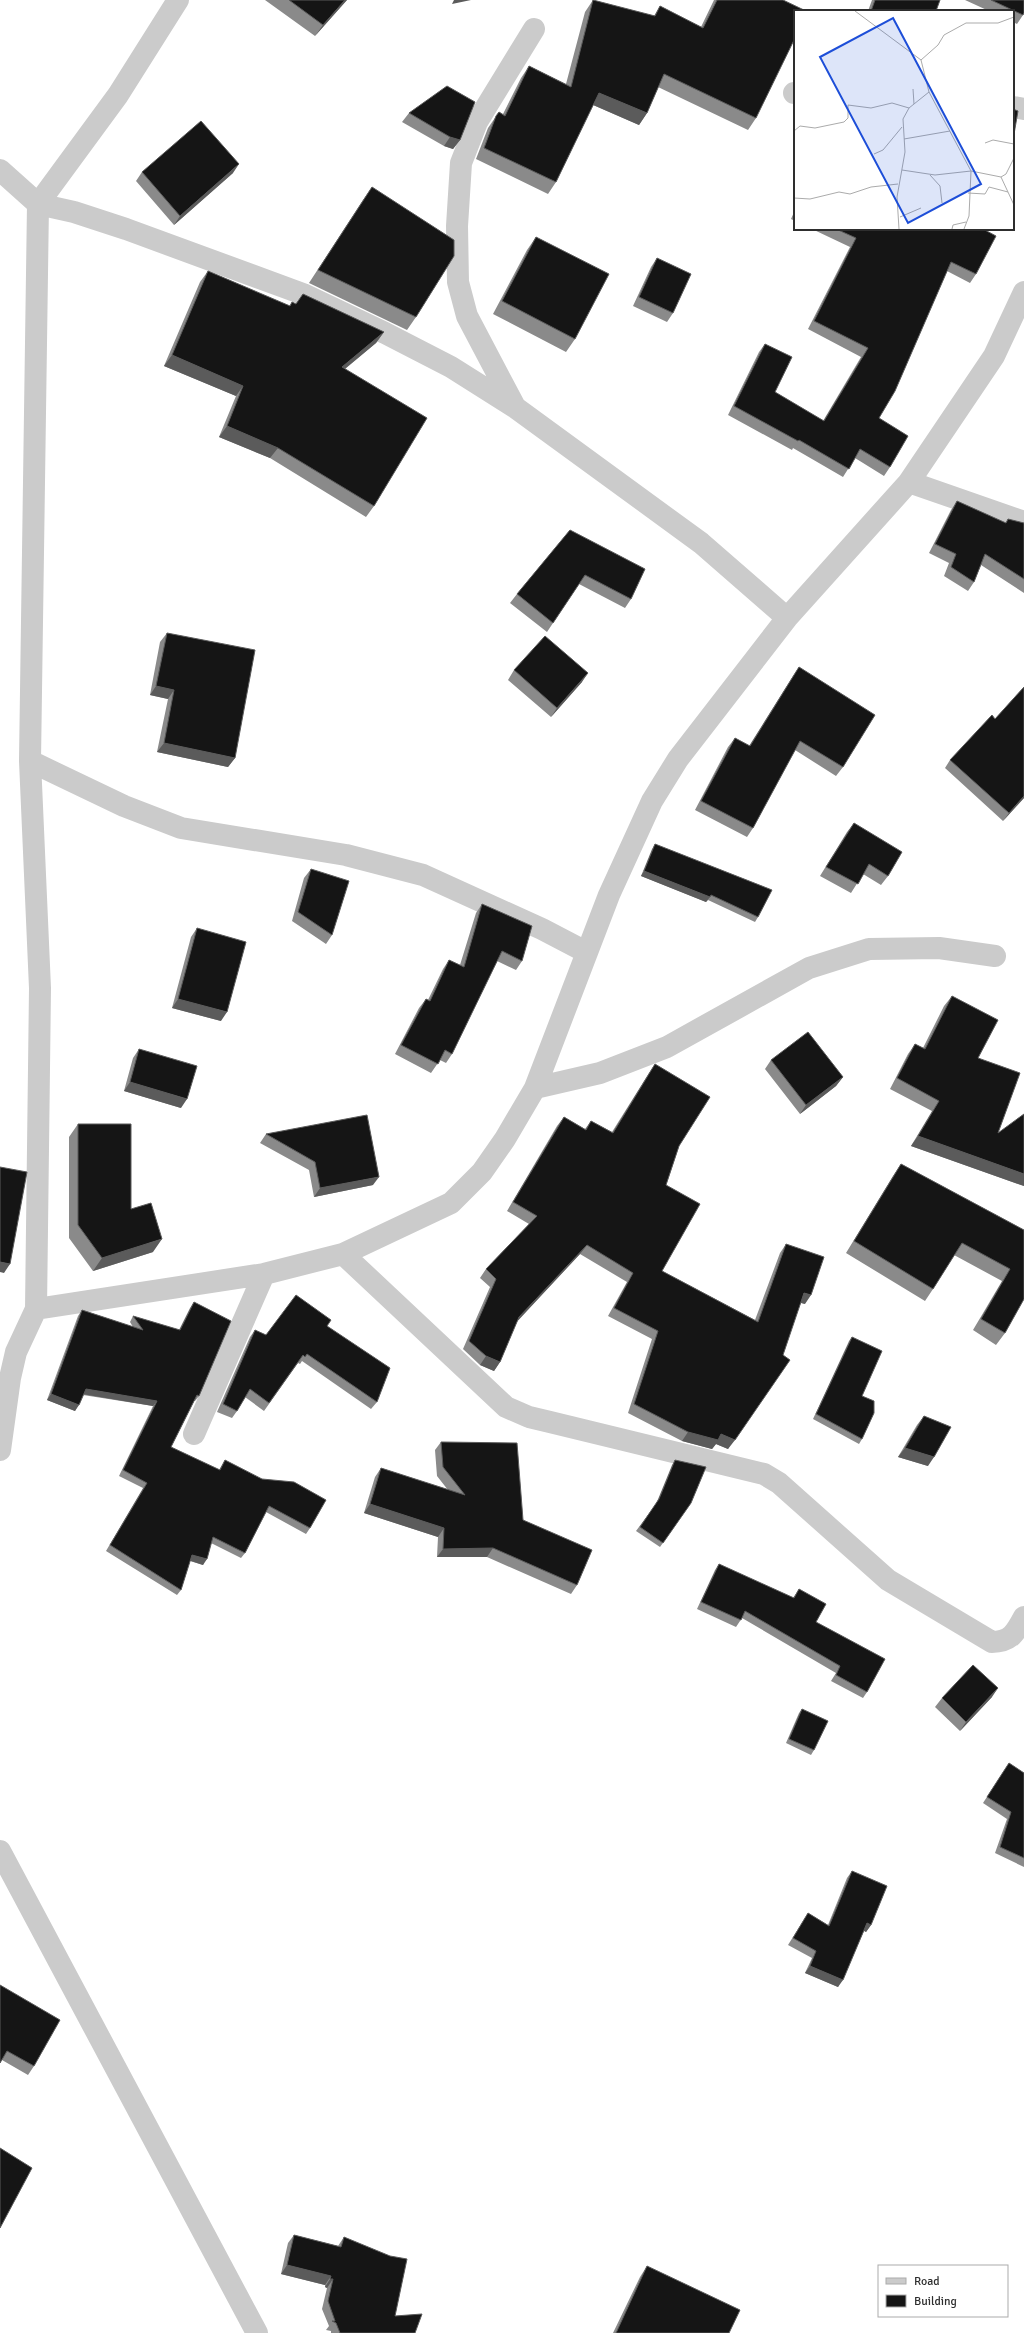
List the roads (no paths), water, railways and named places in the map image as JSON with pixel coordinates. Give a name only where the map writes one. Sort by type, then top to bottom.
[{"type":"street","points":[[0,1450],[14,1358],[36,1309],[40,988],[30,761],[38,204],[118,95],[178,0]]},
{"type":"street","points":[[516,408],[467,316],[458,282],[457,226],[461,163],[477,122],[534,29]]},
{"type":"street","points":[[1014,107],[1024,110]]},
{"type":"street","points":[[0,170],[38,204],[74,212],[126,229],[302,294],[385,333],[451,367],[516,408],[701,542],[787,618]]},
{"type":"street","points":[[36,1309],[264,1274],[342,1254],[451,1203],[482,1172],[505,1139],[535,1088],[609,895],[652,801],[678,759],[706,720],[787,618],[909,482],[994,356],[1024,292]]},
{"type":"street","points":[[909,482],[1024,522]]},
{"type":"street","points":[[30,761],[124,806],[181,828],[346,855],[423,874],[529,923],[586,952]]},
{"type":"street","points":[[535,1088],[600,1073],[667,1048],[809,968],[869,949],[939,948],[995,956]]},
{"type":"street","points":[[342,1254],[506,1407],[529,1417],[764,1474],[779,1483],[888,1580],[992,1642],[1003,1642],[1015,1634],[1024,1617]]},
{"type":"street","points":[[194,1434],[264,1274]]},
{"type":"street","points":[[0,1851],[257,2333]]}]
